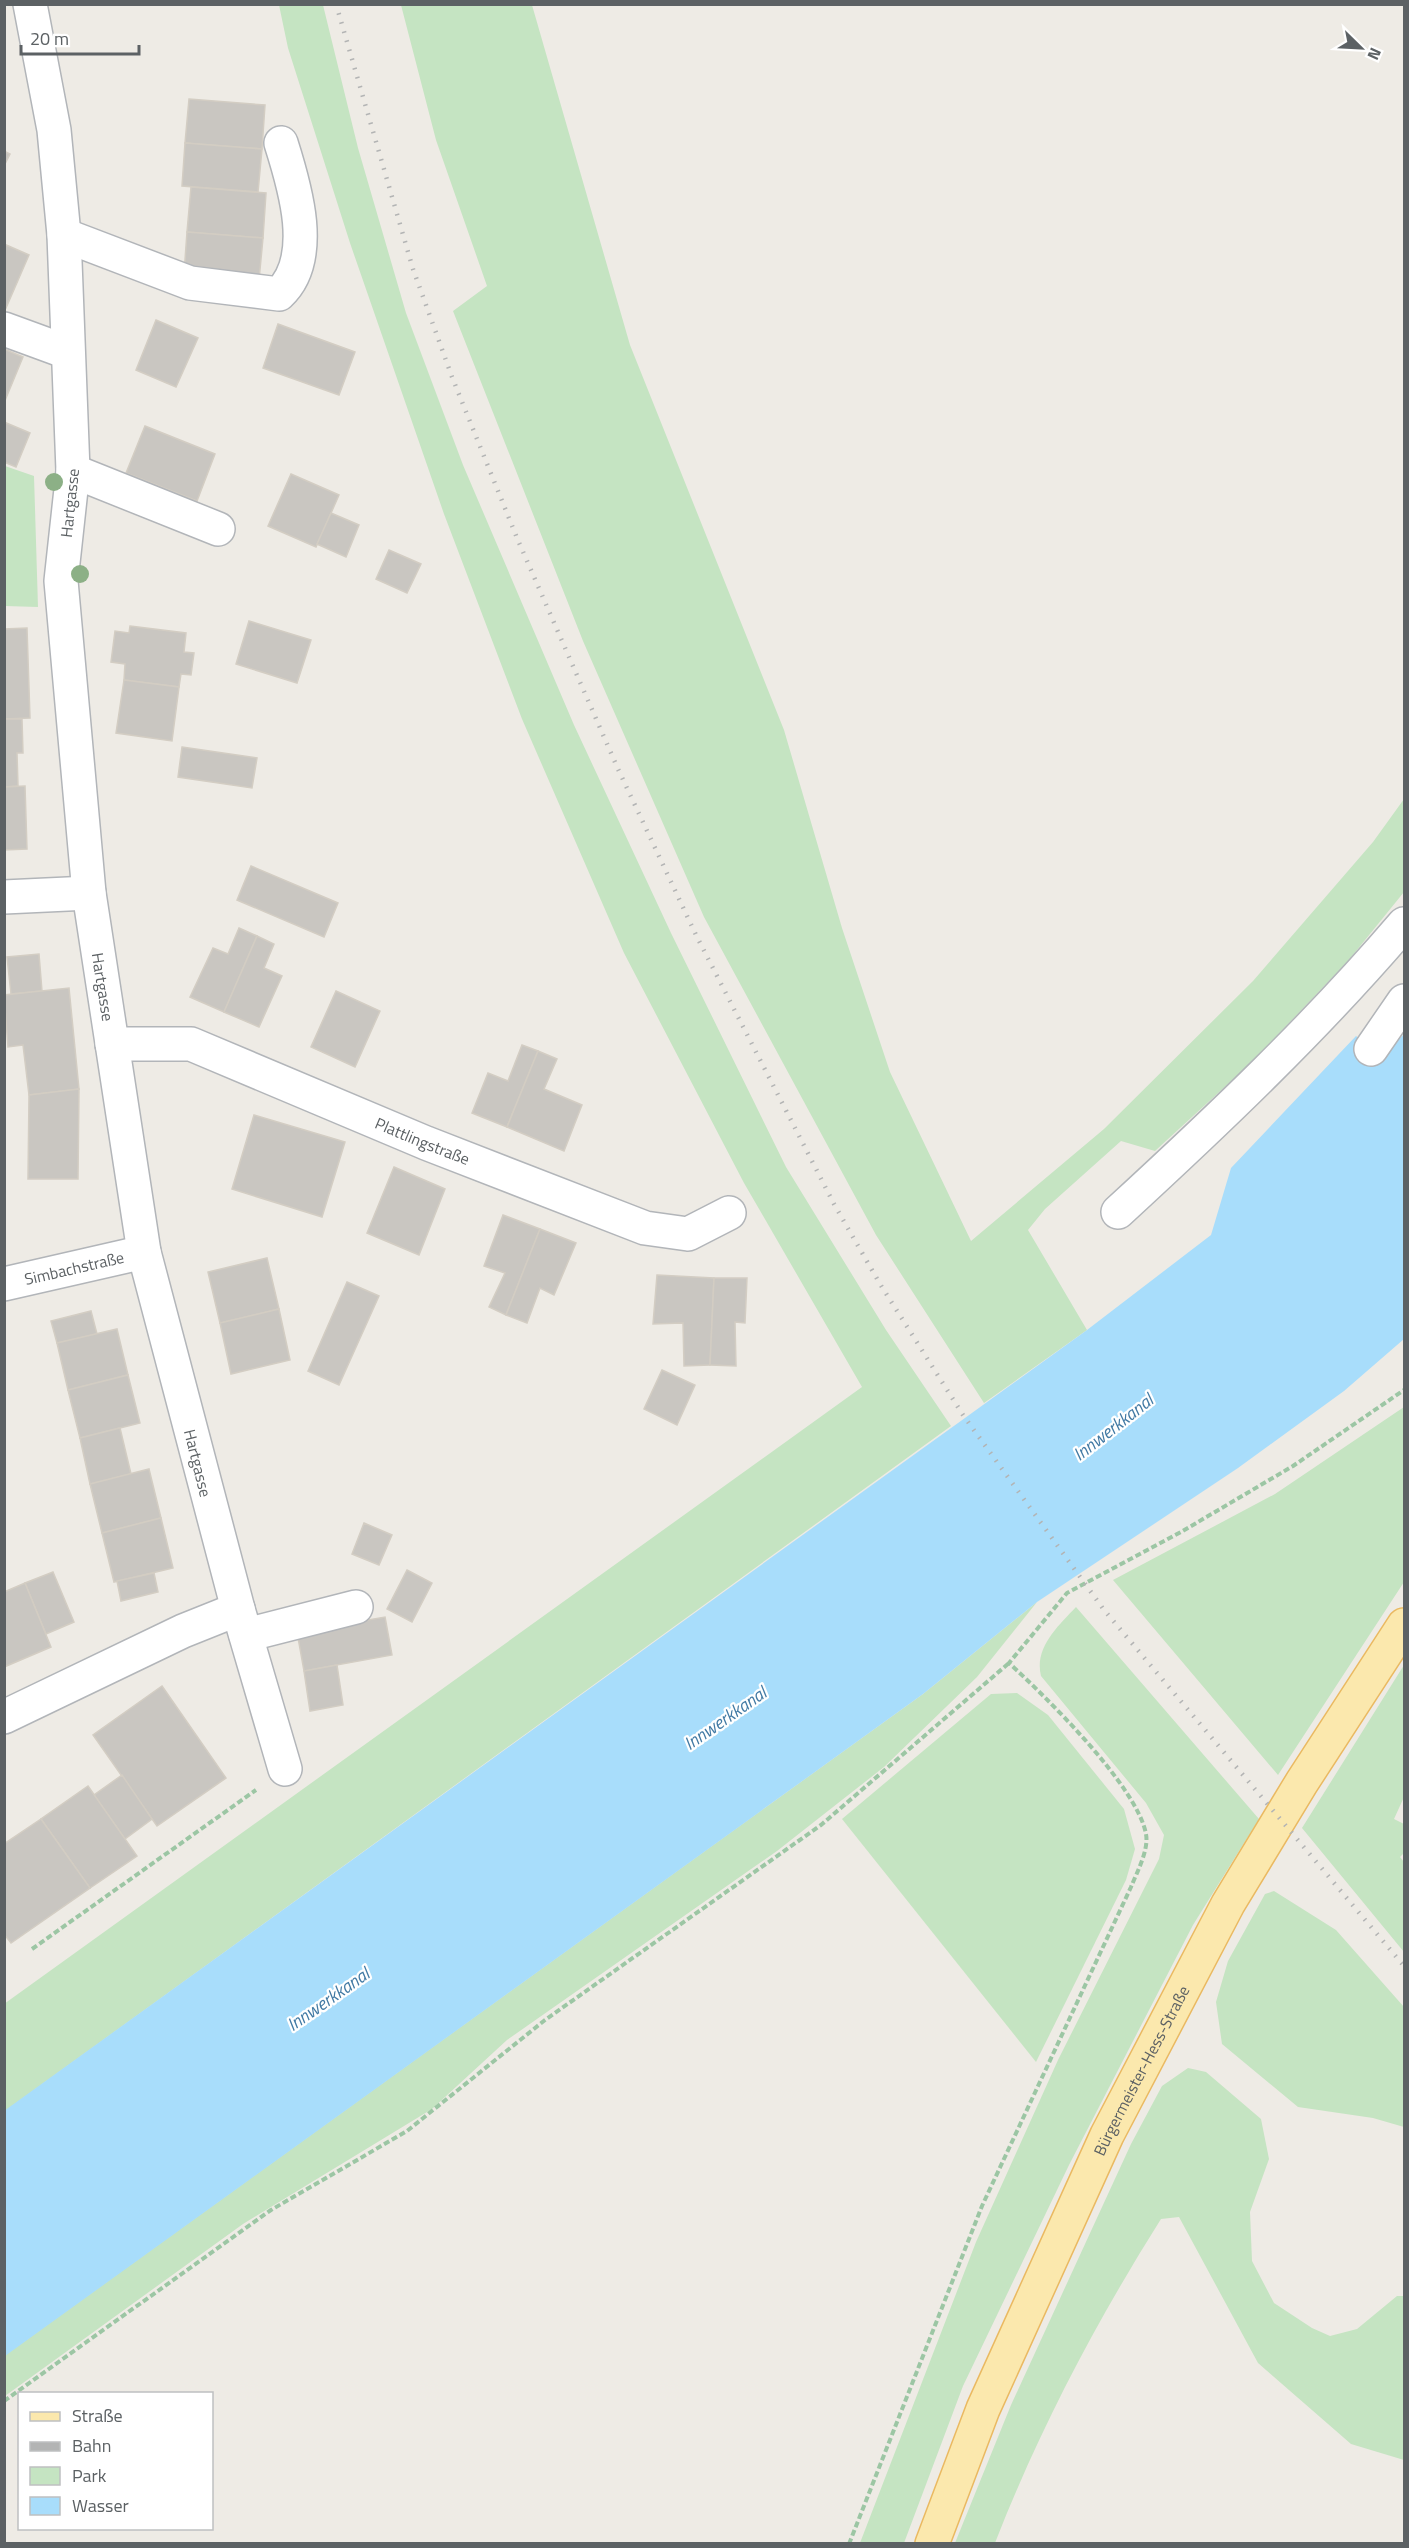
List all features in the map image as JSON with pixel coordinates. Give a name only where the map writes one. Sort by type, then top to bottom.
[{"type":"main road","name":"Bürgermeister-Hess-Straße","points":[[932,2544],[983,2409],[1107,2135],[1228,1904],[1302,1782],[1404,1625]]},
{"type":"street","name":"Hartgasse","points":[[30,4],[54,130],[64,235],[73,471],[61,581],[89,893],[144,1252],[226,1572],[285,1769]]},
{"type":"street","points":[[64,235],[190,283],[279,294],[291,283],[300,252],[296,190],[281,143]]},
{"type":"street","points":[[4,329],[67,352]]},
{"type":"street","points":[[73,471],[218,529]]},
{"type":"street","points":[[4,897],[89,893]]},
{"type":"street","points":[[1118,1212],[1219,1120],[1346,992],[1404,924]]},
{"type":"street","points":[[1371,1049],[1404,1001]]},
{"type":"street","name":"Plattlingstraße","points":[[112,1044],[191,1044],[426,1143],[645,1228],[688,1234],[729,1213]]},
{"type":"street","name":"Simbachstraße","points":[[4,1284],[144,1252]]},
{"type":"street","points":[[4,1717],[183,1631],[356,1607]]},
{"type":"path","points":[[4,2401],[271,2210],[407,2132],[545,2019],[821,1826],[1010,1663],[1067,1593],[1181,1532],[1283,1472],[1404,1390]]},
{"type":"path","points":[[849,2544],[982,2206],[1131,1887],[1147,1836],[1139,1811],[1114,1778],[1056,1706],[1010,1663]]},
{"type":"path","points":[[32,1949],[285,1769]]},
{"type":"green space","points":[[279,5],[323,5],[358,148],[406,313],[463,465],[574,725],[671,933],[786,1167],[886,1330],[951,1426],[5,2111],[4,2004],[862,1387],[744,1183],[624,953],[522,719],[444,514],[350,243],[288,48]]},
{"type":"green space","points":[[401,5],[532,5],[630,345],[784,730],[842,928],[890,1072],[971,1241],[1104,1129],[1253,981],[1373,842],[1404,799],[1404,892],[1348,961],[1253,1061],[1155,1151],[1121,1141],[1045,1209],[1028,1230],[1087,1330],[984,1403],[876,1235],[704,917],[583,641],[453,311],[487,286],[436,140]]},
{"type":"green space","points":[[5,466],[34,476],[38,607],[5,606]]},
{"type":"green space","points":[[1404,1407],[1404,1582],[1278,1775],[1113,1580],[1275,1494]]},
{"type":"green space","points":[[1037,1602],[977,1677],[884,1767],[777,1851],[507,2040],[432,2109],[243,2224],[5,2396],[4,2356],[923,1694]]},
{"type":"green space","points":[[1076,1607],[1259,1819],[1193,1925],[1069,2165],[963,2386],[904,2543],[860,2543],[976,2242],[1058,2060],[1159,1859],[1164,1835],[1146,1803],[1041,1676],[1041,1656],[1044,1647],[1055,1630]]},
{"type":"green space","points":[[1404,1665],[1404,1797],[1394,1819],[1404,1824],[1404,1853],[1400,1857],[1404,1862],[1404,1952],[1302,1828]]},
{"type":"green space","points":[[1017,1693],[1048,1715],[1124,1809],[1135,1849],[1126,1880],[1036,2062],[842,1819],[991,1694]]},
{"type":"green space","points":[[1274,1891],[1336,1930],[1404,2007],[1404,2127],[1373,2118],[1298,2107],[1222,2044],[1216,2002],[1228,1961],[1265,1894]]},
{"type":"green space","points":[[1188,2068],[1206,2072],[1261,2119],[1269,2159],[1250,2212],[1252,2261],[1274,2303],[1312,2328],[1330,2336],[1357,2329],[1397,2296],[1404,2296],[1404,2460],[1351,2444],[1258,2363],[1179,2217],[1161,2219],[1070,2377],[1030,2459],[995,2543],[955,2543],[1011,2405],[1131,2144],[1162,2086]]},
{"type":"water","name":"Innwerkkanal","points":[[1404,1034],[1404,1339],[1344,1391],[1238,1468],[1037,1602],[923,1694],[5,2356],[4,2111],[1087,1330],[1211,1235],[1231,1168],[1356,1036],[1383,1057]]},
{"type":"building","points":[[189,99],[265,105],[262,149],[185,143]]},
{"type":"building","points":[[185,143],[262,149],[258,192],[182,186]]},
{"type":"building","points":[[4,151],[10,154],[4,166]]},
{"type":"building","points":[[191,187],[266,193],[263,238],[187,232]]},
{"type":"building","points":[[187,232],[263,238],[259,280],[184,274]]},
{"type":"building","points":[[4,244],[29,255],[6,308],[4,307]]},
{"type":"building","points":[[156,320],[198,338],[176,387],[136,370]]},
{"type":"building","points":[[278,324],[355,352],[339,395],[263,368]]},
{"type":"building","points":[[4,349],[23,357],[4,403]]},
{"type":"building","points":[[4,422],[30,433],[16,467],[4,462]]},
{"type":"building","points":[[145,426],[215,454],[197,501],[126,473]]},
{"type":"building","points":[[291,474],[339,495],[316,547],[268,526]]},
{"type":"building","points":[[331,513],[359,525],[346,557],[317,544]]},
{"type":"building","points":[[389,550],[421,564],[407,593],[376,579]]},
{"type":"building","points":[[249,621],[311,640],[297,683],[236,664]]},
{"type":"building","points":[[130,626],[186,633],[184,652],[194,653],[191,675],[181,674],[179,687],[124,680],[125,664],[111,662],[115,631],[129,633]]},
{"type":"building","points":[[27,628],[30,718],[4,719],[4,629]]},
{"type":"building","points":[[124,680],[179,687],[172,741],[116,733]]},
{"type":"building","points":[[4,719],[22,719],[23,753],[17,753],[18,786],[4,787]]},
{"type":"building","points":[[182,747],[257,758],[252,788],[178,777]]},
{"type":"building","points":[[25,786],[27,849],[4,850],[4,787]]},
{"type":"building","points":[[251,866],[338,903],[324,937],[237,900]]},
{"type":"building","points":[[239,928],[257,936],[224,1012],[190,997],[213,948],[228,954]]},
{"type":"building","points":[[257,936],[274,944],[264,968],[282,976],[259,1027],[224,1012]]},
{"type":"building","points":[[39,954],[42,991],[11,994],[7,957]]},
{"type":"building","points":[[69,988],[79,1089],[29,1095],[23,1045],[8,1047],[4,995]]},
{"type":"building","points":[[336,991],[380,1011],[355,1067],[311,1047]]},
{"type":"building","points":[[522,1045],[538,1051],[507,1127],[472,1113],[488,1073],[508,1081]]},
{"type":"building","points":[[538,1051],[557,1059],[544,1089],[582,1105],[564,1151],[507,1127]]},
{"type":"building","points":[[79,1089],[78,1179],[28,1179],[29,1095]]},
{"type":"building","points":[[254,1115],[345,1142],[322,1217],[232,1189]]},
{"type":"building","points":[[394,1167],[445,1189],[419,1255],[367,1233]]},
{"type":"building","points":[[503,1215],[540,1229],[506,1315],[489,1307],[505,1273],[484,1266]]},
{"type":"building","points":[[540,1229],[576,1243],[554,1295],[540,1288],[527,1323],[506,1315]]},
{"type":"building","points":[[267,1258],[279,1309],[220,1323],[208,1272]]},
{"type":"building","points":[[657,1275],[714,1278],[710,1365],[684,1366],[683,1323],[653,1324]]},
{"type":"building","points":[[714,1278],[747,1278],[745,1323],[735,1322],[736,1366],[710,1365]]},
{"type":"building","points":[[347,1282],[379,1296],[339,1385],[308,1371]]},
{"type":"building","points":[[279,1309],[290,1360],[231,1374],[220,1323]]},
{"type":"building","points":[[91,1311],[97,1334],[57,1343],[51,1321]]},
{"type":"building","points":[[117,1329],[128,1375],[68,1390],[57,1343]]},
{"type":"building","points":[[662,1370],[695,1385],[677,1425],[644,1409]]},
{"type":"building","points":[[128,1375],[140,1423],[80,1438],[68,1390]]},
{"type":"building","points":[[120,1428],[131,1474],[90,1484],[80,1438]]},
{"type":"building","points":[[149,1469],[161,1518],[102,1533],[90,1484]]},
{"type":"building","points":[[161,1518],[173,1568],[114,1582],[102,1533]]},
{"type":"building","points":[[364,1523],[392,1535],[379,1565],[352,1554]]},
{"type":"building","points":[[407,1570],[432,1583],[412,1622],[387,1609]]},
{"type":"building","points":[[53,1572],[74,1622],[46,1634],[25,1583]]},
{"type":"building","points":[[154,1573],[158,1592],[121,1601],[117,1581]]},
{"type":"building","points":[[25,1583],[51,1647],[4,1667],[4,1592]]},
{"type":"building","points":[[385,1617],[392,1655],[304,1671],[297,1632]]},
{"type":"building","points":[[337,1665],[343,1705],[310,1711],[304,1671]]},
{"type":"building","points":[[162,1686],[226,1778],[157,1826],[93,1735]]},
{"type":"building","points":[[122,1775],[152,1819],[125,1839],[94,1795]]},
{"type":"building","points":[[88,1786],[137,1856],[90,1888],[41,1819]]},
{"type":"building","points":[[41,1819],[90,1888],[11,1943],[4,1934],[4,1844]]},
{"type":"railway","points":[[336,4],[413,269],[452,377],[517,538],[618,769],[696,935],[834,1204],[880,1284],[963,1415],[1104,1610],[1404,1966]]}]
